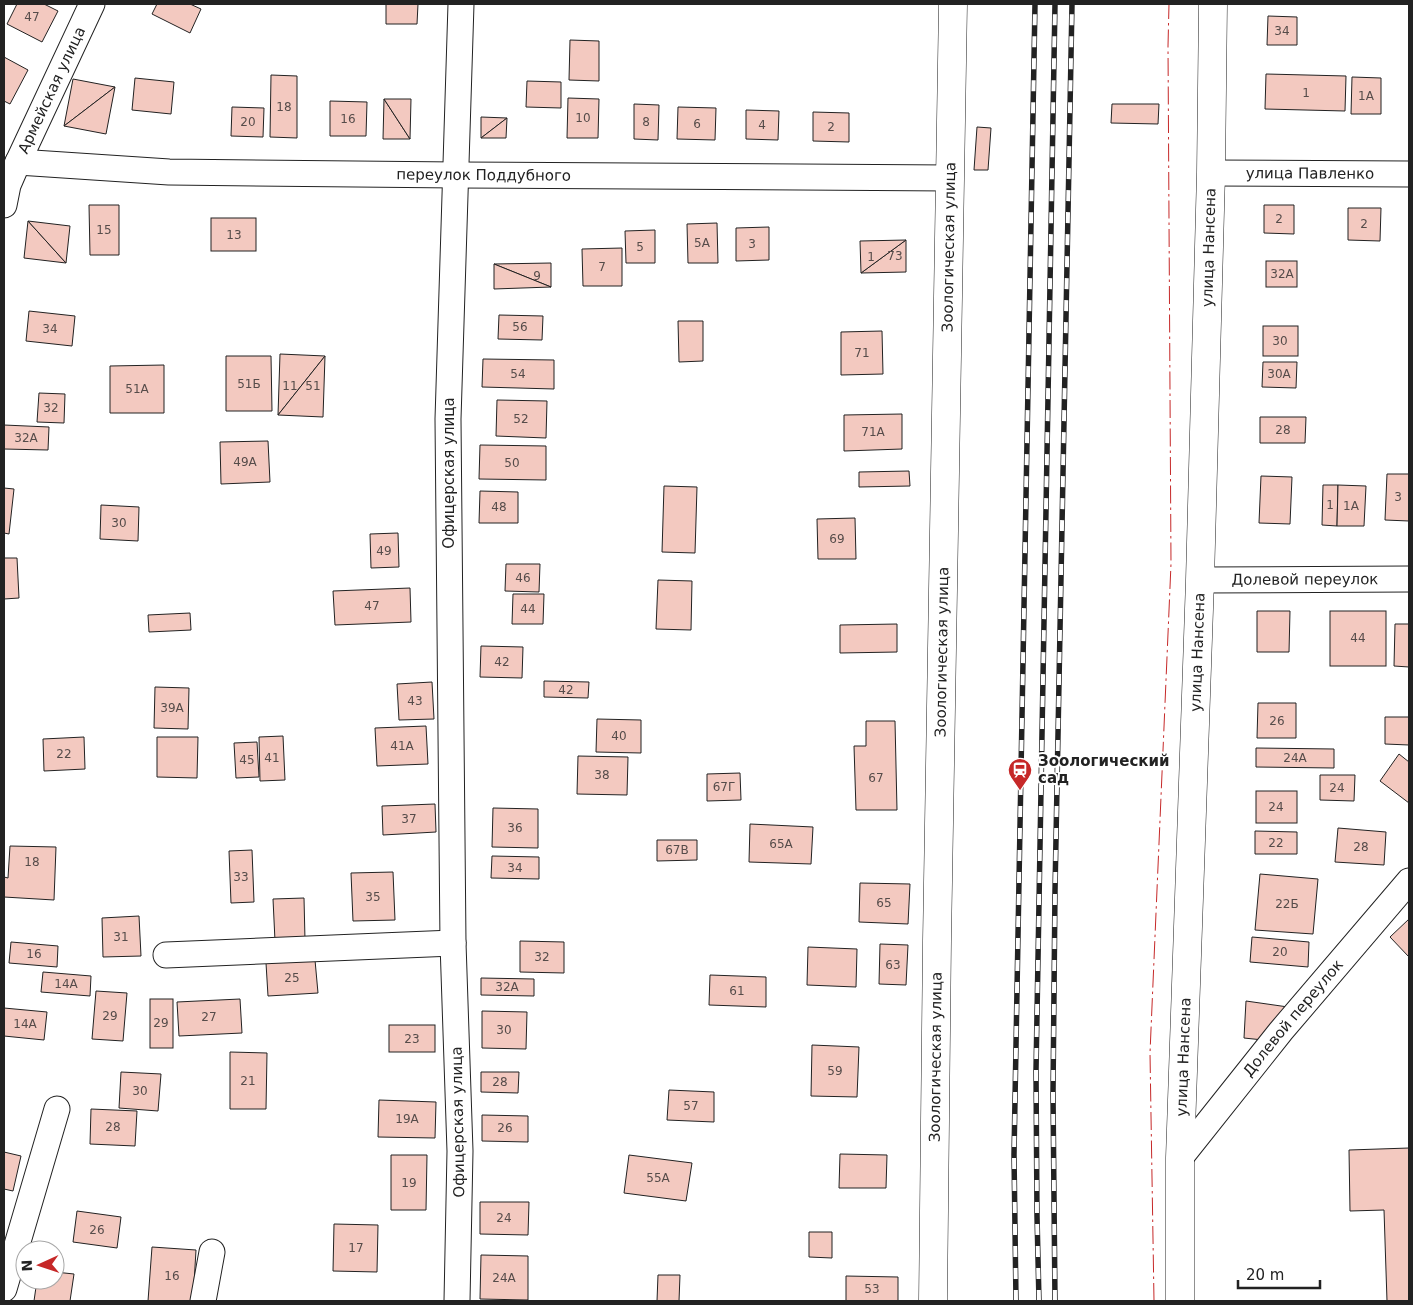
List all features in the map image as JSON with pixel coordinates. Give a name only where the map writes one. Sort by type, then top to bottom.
[{"type":"main road","name":"Зоологическая улица","points":[[933,1301],[953,4]]},
{"type":"main road","name":"улица Нансена","points":[[1180,1301],[1180,1158],[1200,580],[1211,173],[1213,4]]},
{"type":"street","name":"Армейская улица","points":[[4,205],[8,185],[18,162],[92,4]]},
{"type":"street","name":"Офицерская улица","points":[[458,1301],[460,1151],[453,943],[448,419],[461,4]]},
{"type":"street","name":"переулок Поддубного","points":[[18,162],[169,172],[950,178]]},
{"type":"street","name":"улица Павленко","points":[[1211,173],[1409,174]]},
{"type":"street","name":"Долевой переулок","points":[[1200,580],[1409,579]]},
{"type":"street","name":"Долевой переулок","points":[[1180,1158],[1281,1031],[1409,881]]},
{"type":"street","points":[[166,955],[453,943]]},
{"type":"street","points":[[4,1289],[57,1109]]},
{"type":"street","points":[[203,1301],[212,1252]]},
{"type":"building","points":[[17,4],[44,4],[58,11],[42,42],[7,24]]},
{"type":"building","points":[[157,4],[190,4],[201,9],[190,33],[152,14]]},
{"type":"building","points":[[386,4],[418,4],[417,24],[386,24]]},
{"type":"building","points":[[1268,16],[1297,17],[1297,45],[1267,45]]},
{"type":"building","points":[[570,40],[599,41],[599,81],[569,80]]},
{"type":"building","points":[[4,57],[28,70],[10,104],[4,101]]},
{"type":"building","points":[[1266,74],[1346,76],[1345,111],[1265,109]]},
{"type":"building","points":[[271,75],[297,76],[297,138],[270,137]]},
{"type":"building","points":[[1352,77],[1381,78],[1381,114],[1351,114]]},
{"type":"building","points":[[135,78],[174,82],[171,114],[132,110]]},
{"type":"building","points":[[73,79],[115,87],[64,126]]},
{"type":"building","points":[[527,81],[561,82],[561,108],[526,107]]},
{"type":"building","points":[[115,87],[106,134],[64,126]]},
{"type":"building","points":[[568,98],[599,99],[598,138],[567,138]]},
{"type":"building","points":[[384,99],[410,139],[383,139]]},
{"type":"building","points":[[384,99],[411,99],[410,139]]},
{"type":"building","points":[[330,101],[367,102],[366,136],[330,136]]},
{"type":"building","points":[[634,104],[659,105],[658,140],[634,139]]},
{"type":"building","points":[[1112,104],[1159,104],[1158,124],[1111,123]]},
{"type":"building","points":[[232,107],[264,108],[263,137],[231,136]]},
{"type":"building","points":[[678,107],[716,108],[715,140],[677,139]]},
{"type":"building","points":[[746,110],[779,111],[778,140],[746,139]]},
{"type":"building","points":[[813,112],[849,113],[849,142],[813,141]]},
{"type":"building","points":[[481,117],[507,118],[481,138]]},
{"type":"building","points":[[507,118],[506,138],[481,138]]},
{"type":"building","points":[[977,127],[991,128],[988,170],[974,170]]},
{"type":"building","points":[[89,205],[119,205],[119,255],[90,255]]},
{"type":"building","points":[[1264,205],[1294,205],[1294,234],[1264,233]]},
{"type":"building","points":[[1348,208],[1381,208],[1380,241],[1348,240]]},
{"type":"building","points":[[211,218],[256,218],[256,251],[211,251]]},
{"type":"building","points":[[28,221],[66,263],[24,258]]},
{"type":"building","points":[[28,221],[70,226],[66,263]]},
{"type":"building","points":[[717,223],[718,263],[688,263],[687,224]]},
{"type":"building","points":[[769,227],[769,260],[736,261],[736,228]]},
{"type":"building","points":[[655,230],[655,263],[626,263],[625,231]]},
{"type":"building","points":[[906,240],[906,272],[861,273]]},
{"type":"building","points":[[906,240],[861,273],[860,241]]},
{"type":"building","points":[[622,248],[622,286],[583,286],[582,249]]},
{"type":"building","points":[[1266,261],[1297,261],[1297,287],[1266,287]]},
{"type":"building","points":[[551,263],[551,287],[494,264]]},
{"type":"building","points":[[494,264],[551,287],[494,289]]},
{"type":"building","points":[[29,311],[75,316],[72,346],[26,341]]},
{"type":"building","points":[[499,315],[543,316],[542,340],[498,339]]},
{"type":"building","points":[[678,321],[703,321],[703,361],[679,362]]},
{"type":"building","points":[[1263,326],[1298,326],[1298,356],[1263,356]]},
{"type":"building","points":[[882,331],[883,374],[841,375],[841,332]]},
{"type":"building","points":[[280,354],[325,356],[278,415]]},
{"type":"building","points":[[226,356],[271,356],[272,411],[226,411]]},
{"type":"building","points":[[325,356],[323,417],[278,415]]},
{"type":"building","points":[[483,359],[554,360],[554,389],[482,387]]},
{"type":"building","points":[[1263,362],[1297,362],[1296,388],[1262,387]]},
{"type":"building","points":[[164,365],[164,413],[110,413],[110,366]]},
{"type":"building","points":[[39,393],[65,394],[64,423],[37,422]]},
{"type":"building","points":[[497,400],[547,401],[546,438],[496,436]]},
{"type":"building","points":[[902,414],[902,449],[844,451],[844,415]]},
{"type":"building","points":[[1260,417],[1306,417],[1305,443],[1260,443]]},
{"type":"building","points":[[4,425],[49,427],[48,450],[4,449]]},
{"type":"building","points":[[268,441],[270,482],[221,484],[220,442]]},
{"type":"building","points":[[480,445],[546,446],[546,480],[479,479]]},
{"type":"building","points":[[909,471],[910,486],[859,487],[859,472]]},
{"type":"building","points":[[1387,474],[1409,474],[1409,521],[1385,520]]},
{"type":"building","points":[[1261,476],[1292,477],[1290,524],[1259,523]]},
{"type":"building","points":[[1323,485],[1338,485],[1337,526],[1322,525]]},
{"type":"building","points":[[1338,485],[1366,486],[1364,526],[1337,526]]},
{"type":"building","points":[[664,486],[697,487],[695,553],[662,552]]},
{"type":"building","points":[[4,488],[14,489],[9,534],[4,533]]},
{"type":"building","points":[[480,491],[518,492],[518,523],[479,523]]},
{"type":"building","points":[[101,505],[139,507],[138,541],[100,539]]},
{"type":"building","points":[[855,518],[856,559],[818,559],[817,519]]},
{"type":"building","points":[[398,533],[399,567],[371,568],[370,534]]},
{"type":"building","points":[[4,558],[17,558],[19,598],[4,599]]},
{"type":"building","points":[[506,564],[540,564],[539,592],[505,591]]},
{"type":"building","points":[[658,580],[692,581],[691,630],[656,629]]},
{"type":"building","points":[[410,588],[411,622],[335,625],[333,591]]},
{"type":"building","points":[[513,594],[544,594],[543,624],[512,624]]},
{"type":"building","points":[[1257,611],[1290,611],[1289,652],[1257,652]]},
{"type":"building","points":[[1330,611],[1386,611],[1386,666],[1330,666]]},
{"type":"building","points":[[190,613],[191,630],[149,632],[148,615]]},
{"type":"building","points":[[897,624],[897,652],[840,653],[840,625]]},
{"type":"building","points":[[1395,624],[1409,624],[1409,667],[1394,666]]},
{"type":"building","points":[[481,646],[523,647],[522,678],[480,677]]},
{"type":"building","points":[[544,681],[589,682],[588,698],[544,697]]},
{"type":"building","points":[[432,682],[434,719],[399,720],[397,684]]},
{"type":"building","points":[[155,687],[189,688],[188,729],[154,728]]},
{"type":"building","points":[[1258,703],[1296,703],[1296,738],[1257,738]]},
{"type":"building","points":[[1385,717],[1409,717],[1409,745],[1385,744]]},
{"type":"building","points":[[597,719],[641,720],[641,753],[596,752]]},
{"type":"building","points":[[866,721],[895,721],[897,810],[856,810],[854,746],[866,746]]},
{"type":"building","points":[[426,726],[428,764],[377,766],[375,728]]},
{"type":"building","points":[[283,736],[285,780],[260,781],[259,737]]},
{"type":"building","points":[[84,737],[85,769],[44,771],[43,739]]},
{"type":"building","points":[[157,737],[198,737],[197,778],[157,777]]},
{"type":"building","points":[[257,742],[259,777],[236,778],[234,743]]},
{"type":"building","points":[[1256,748],[1334,749],[1334,768],[1256,767]]},
{"type":"building","points":[[1399,754],[1409,762],[1409,803],[1380,781]]},
{"type":"building","points":[[578,756],[628,757],[627,795],[577,794]]},
{"type":"building","points":[[740,773],[741,800],[707,801],[707,774]]},
{"type":"building","points":[[1320,775],[1355,775],[1354,801],[1320,800]]},
{"type":"building","points":[[1256,791],[1297,791],[1297,823],[1256,823]]},
{"type":"building","points":[[435,804],[436,832],[383,835],[382,806]]},
{"type":"building","points":[[493,808],[538,809],[538,848],[492,847]]},
{"type":"building","points":[[750,824],[813,827],[811,864],[749,862]]},
{"type":"building","points":[[1338,828],[1386,832],[1384,865],[1335,862]]},
{"type":"building","points":[[1255,831],[1297,832],[1297,854],[1255,854]]},
{"type":"building","points":[[657,840],[697,840],[697,860],[657,861]]},
{"type":"building","points":[[10,846],[56,847],[54,900],[4,897],[4,877],[8,878]]},
{"type":"building","points":[[252,850],[254,902],[231,903],[229,851]]},
{"type":"building","points":[[492,856],[539,857],[539,879],[491,878]]},
{"type":"building","points":[[393,872],[395,920],[353,921],[351,873]]},
{"type":"building","points":[[1260,874],[1318,879],[1313,934],[1255,930]]},
{"type":"building","points":[[860,883],[910,884],[908,924],[859,922]]},
{"type":"building","points":[[304,898],[305,940],[275,941],[273,899]]},
{"type":"building","points":[[139,916],[141,956],[103,957],[102,918]]},
{"type":"building","points":[[1409,919],[1409,957],[1390,937]]},
{"type":"building","points":[[1252,937],[1309,942],[1308,967],[1250,962]]},
{"type":"building","points":[[520,941],[564,942],[564,973],[520,972]]},
{"type":"building","points":[[11,942],[58,946],[57,967],[9,963]]},
{"type":"building","points":[[880,944],[908,945],[906,985],[879,984]]},
{"type":"building","points":[[808,947],[857,949],[856,987],[807,985]]},
{"type":"building","points":[[315,960],[318,993],[268,996],[266,963]]},
{"type":"building","points":[[43,972],[91,976],[90,996],[41,992]]},
{"type":"building","points":[[710,975],[766,977],[766,1007],[709,1005]]},
{"type":"building","points":[[481,978],[534,979],[534,996],[481,995]]},
{"type":"building","points":[[96,991],[127,993],[123,1041],[92,1039]]},
{"type":"building","points":[[150,999],[173,999],[173,1048],[150,1048]]},
{"type":"building","points":[[240,999],[242,1033],[179,1036],[177,1002]]},
{"type":"building","points":[[1246,1001],[1288,1007],[1263,1040],[1244,1038]]},
{"type":"building","points":[[4,1008],[47,1012],[44,1040],[4,1036]]},
{"type":"building","points":[[482,1011],[527,1012],[526,1049],[482,1048]]},
{"type":"building","points":[[389,1025],[435,1025],[435,1052],[389,1052]]},
{"type":"building","points":[[812,1045],[859,1047],[857,1097],[811,1096]]},
{"type":"building","points":[[230,1052],[267,1053],[266,1109],[230,1109]]},
{"type":"building","points":[[121,1072],[161,1074],[158,1111],[119,1108]]},
{"type":"building","points":[[481,1072],[519,1072],[518,1093],[481,1092]]},
{"type":"building","points":[[669,1090],[714,1092],[714,1122],[667,1120]]},
{"type":"building","points":[[379,1100],[436,1102],[435,1138],[378,1137]]},
{"type":"building","points":[[91,1109],[137,1111],[135,1146],[90,1144]]},
{"type":"building","points":[[482,1115],[528,1116],[528,1142],[482,1141]]},
{"type":"building","points":[[1409,1148],[1409,1301],[1387,1301],[1384,1210],[1350,1211],[1349,1150]]},
{"type":"building","points":[[4,1152],[21,1156],[13,1191],[4,1189]]},
{"type":"building","points":[[840,1154],[887,1155],[886,1188],[839,1188]]},
{"type":"building","points":[[391,1155],[427,1155],[426,1210],[391,1210]]},
{"type":"building","points":[[629,1155],[692,1163],[686,1201],[624,1193]]},
{"type":"building","points":[[480,1202],[529,1202],[528,1235],[480,1234]]},
{"type":"building","points":[[77,1211],[121,1217],[117,1248],[73,1242]]},
{"type":"building","points":[[334,1224],[378,1225],[377,1272],[333,1271]]},
{"type":"building","points":[[809,1232],[832,1232],[832,1258],[809,1257]]},
{"type":"building","points":[[152,1247],[196,1250],[193,1301],[148,1301]]},
{"type":"building","points":[[481,1255],[528,1256],[528,1300],[480,1299]]},
{"type":"building","points":[[65,1273],[74,1274],[70,1301],[34,1301],[36,1290],[65,1290]]},
{"type":"building","points":[[658,1275],[680,1275],[679,1301],[657,1301]]},
{"type":"building","points":[[846,1276],[898,1277],[898,1301],[846,1301]]},
{"type":"railway","points":[[1016,1301],[1014,1155],[1035,4]]},
{"type":"railway","points":[[1039,1301],[1036,1071],[1055,4]]},
{"type":"railway","points":[[1055,1301],[1053,1094],[1055,891],[1072,4]]},
{"type":"power","points":[[1154,1301],[1150,1053],[1171,564],[1169,4]]},
{"type":"place","name":"Зоологический сад","points":[[1020,791]]}]
